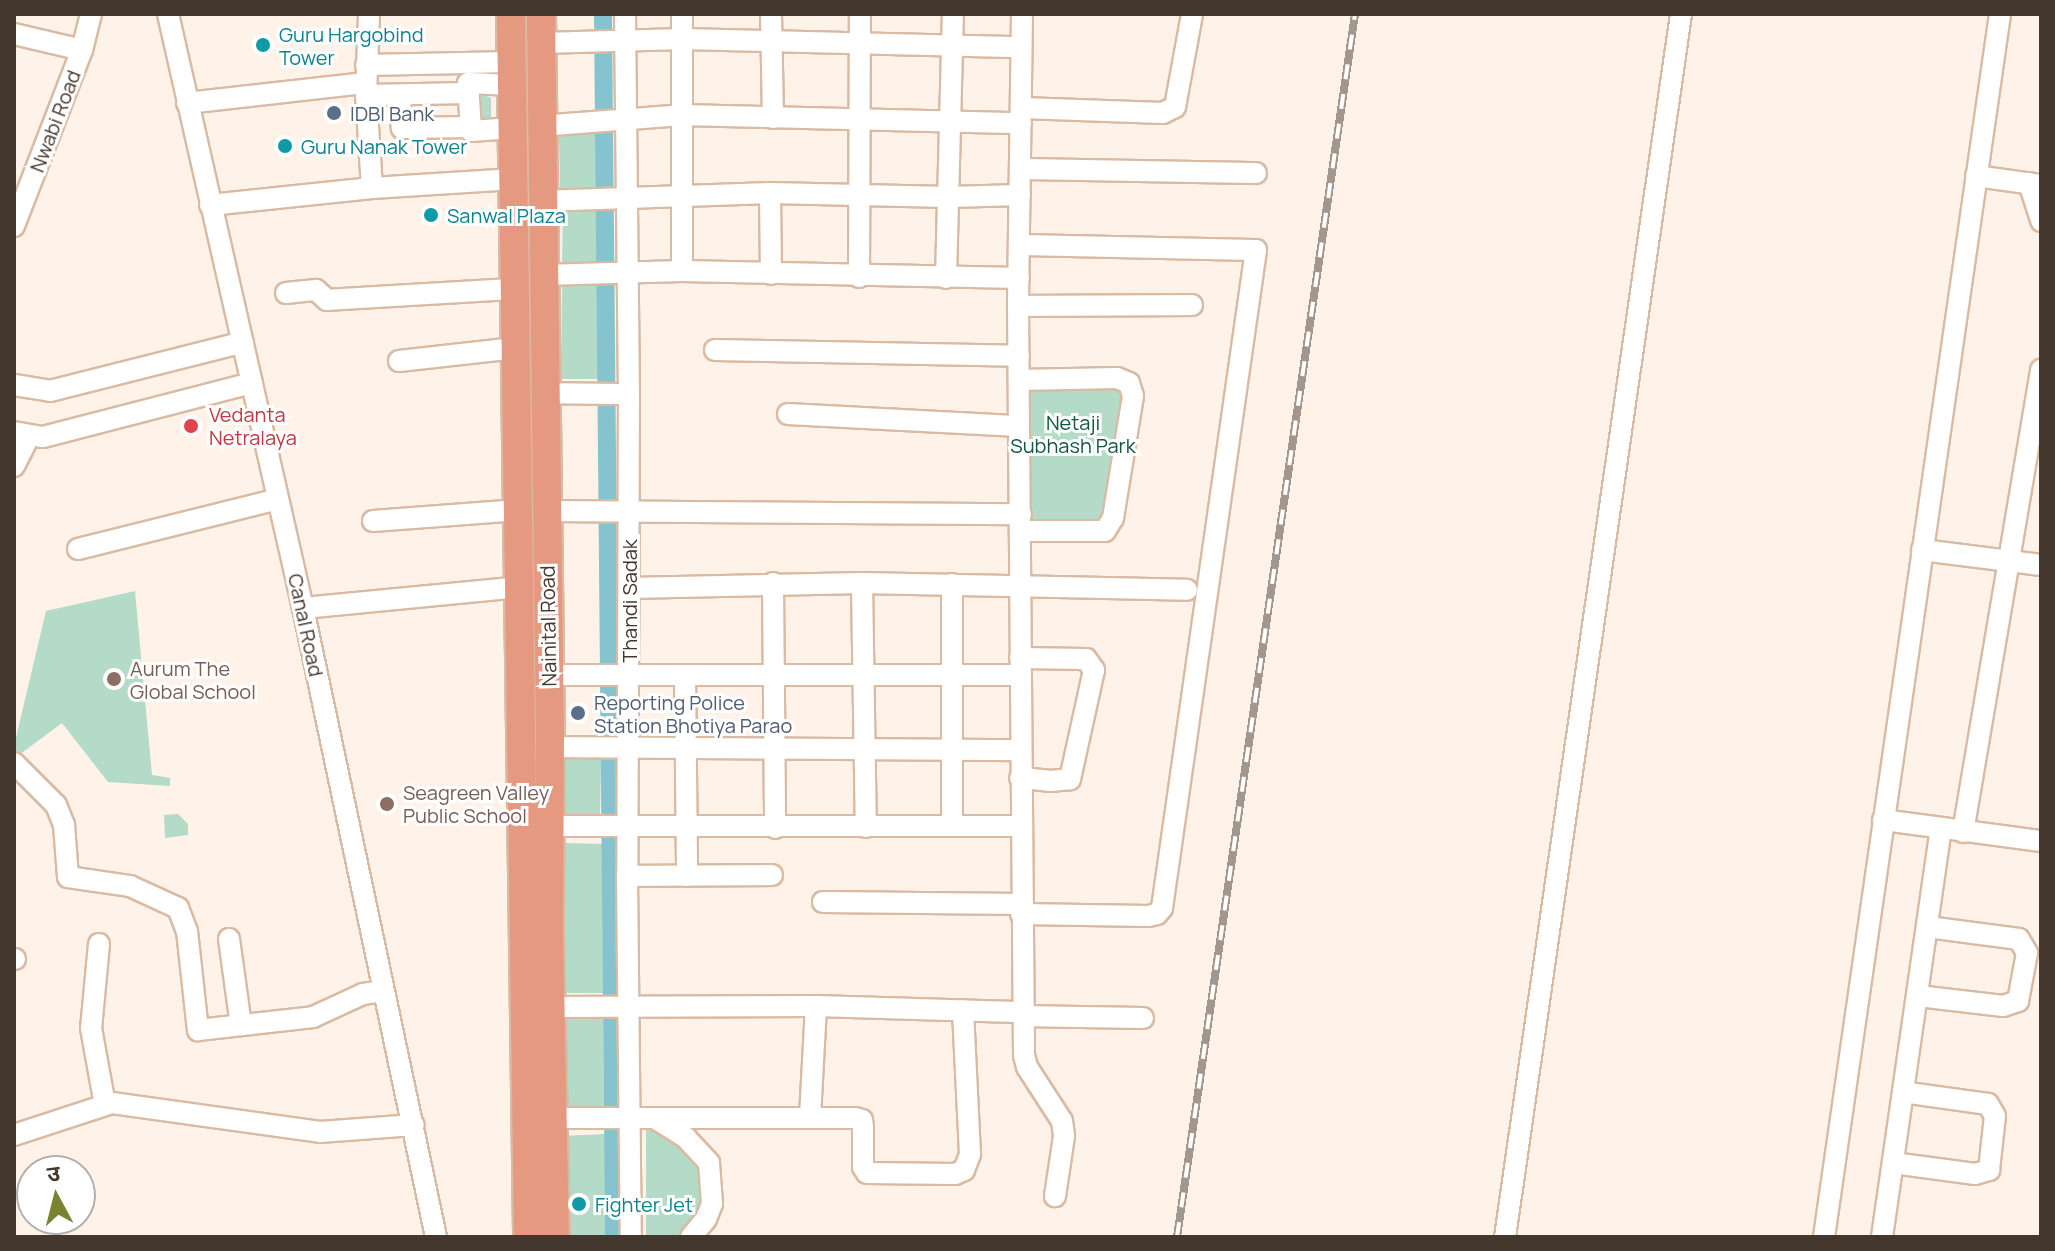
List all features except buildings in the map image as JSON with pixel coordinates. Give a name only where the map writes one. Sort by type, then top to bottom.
[{"type":"highway","name":"Nainital Road","points":[[511,14],[503,69],[527,127],[542,201],[544,393],[532,510],[520,587],[551,747],[550,1007],[555,1237]]},
{"type":"highway","name":"Nainital Road","points":[[528,1237],[535,675],[532,510],[515,348],[514,179],[542,43],[541,14]]},
{"type":"street","name":"Nwabi Road","points":[[14,226],[82,50],[91,14]]},
{"type":"street","name":"Canal Road","points":[[168,14],[303,608],[436,1237]]},
{"type":"street","points":[[369,14],[366,76],[372,188]]},
{"type":"street","name":"Thandi Sadak","points":[[625,14],[610,40],[617,511],[629,588],[617,676],[616,826],[627,876],[618,1006],[619,1118],[631,1237]]},
{"type":"street","points":[[682,14],[682,271]]},
{"type":"street","points":[[771,14],[773,118]]},
{"type":"street","points":[[859,277],[857,121],[860,14]]},
{"type":"street","points":[[946,278],[953,14]]},
{"type":"street","points":[[1022,14],[1018,306],[1022,522],[1021,909],[1027,1067],[1062,1121],[1064,1136],[1055,1196]]},
{"type":"street","points":[[503,69],[468,83],[471,131],[682,115],[857,121],[1163,113],[1175,107],[1192,14]]},
{"type":"street","points":[[1505,1237],[1681,14]]},
{"type":"street","points":[[1824,1237],[2000,14]]},
{"type":"street","points":[[14,34],[82,50]]},
{"type":"street","points":[[542,43],[683,39],[1021,47]]},
{"type":"street","points":[[187,103],[477,58],[503,69]]},
{"type":"street","points":[[366,76],[400,95],[469,93]]},
{"type":"street","points":[[400,95],[402,128],[471,127]]},
{"type":"street","points":[[1021,169],[1256,173]]},
{"type":"street","points":[[1976,176],[2035,184],[2041,221]]},
{"type":"street","points":[[210,205],[372,188],[514,179]]},
{"type":"street","points":[[770,193],[771,274]]},
{"type":"street","points":[[542,201],[770,193],[949,197],[1020,195]]},
{"type":"street","points":[[823,902],[1148,916],[1157,914],[1162,908],[1256,250],[1020,245]]},
{"type":"street","points":[[542,275],[682,271],[1019,278]]},
{"type":"street","points":[[286,293],[316,290],[327,300],[514,289]]},
{"type":"street","points":[[1018,306],[1192,305]]},
{"type":"street","points":[[14,385],[50,391],[243,342]]},
{"type":"street","points":[[399,361],[515,348]]},
{"type":"street","points":[[715,350],[1019,356]]},
{"type":"street","points":[[1963,832],[2041,370]]},
{"type":"street","points":[[373,521],[532,510],[617,511],[1022,522],[1105,531],[1113,518],[1133,396],[1129,383],[1117,378],[1019,380]]},
{"type":"street","points":[[14,466],[21,434],[43,437],[252,383]]},
{"type":"street","points":[[544,393],[615,394]]},
{"type":"street","points":[[788,414],[1019,426]]},
{"type":"street","points":[[78,549],[278,499]]},
{"type":"street","points":[[1922,550],[2041,565]]},
{"type":"street","points":[[773,583],[775,828]]},
{"type":"street","points":[[629,588],[862,583],[1187,590]]},
{"type":"street","points":[[862,583],[866,827]]},
{"type":"street","points":[[952,584],[952,826]]},
{"type":"street","points":[[303,608],[520,587]]},
{"type":"street","points":[[535,675],[952,675],[1086,659],[1094,670],[1070,779],[1020,778]]},
{"type":"street","points":[[685,675],[687,876]]},
{"type":"street","points":[[551,747],[775,751],[1020,750]]},
{"type":"street","points":[[14,763],[56,805],[64,825],[68,877],[130,886],[178,908],[187,931],[198,1030],[313,1017],[363,994],[382,991]]},
{"type":"street","points":[[1883,820],[2041,841]]},
{"type":"street","points":[[550,826],[1020,826]]},
{"type":"street","points":[[1882,1237],[1941,830]]},
{"type":"street","points":[[627,876],[772,875]]},
{"type":"street","points":[[1918,996],[2003,1006],[2018,1001],[2027,953],[2019,939],[1928,927]]},
{"type":"street","points":[[229,939],[241,1025]]},
{"type":"street","points":[[99,944],[91,1028],[105,1105]]},
{"type":"street","points":[[550,1007],[816,1006],[1143,1018]]},
{"type":"street","points":[[810,1117],[816,1006]]},
{"type":"street","points":[[553,1118],[810,1117],[862,1120],[863,1167],[867,1173],[955,1174],[964,1170],[970,1154],[963,1010]]},
{"type":"street","points":[[1893,1163],[1975,1174],[1989,1170],[1995,1116],[1988,1104],[1903,1092]]},
{"type":"street","points":[[14,1135],[112,1103],[320,1132],[414,1125]]},
{"type":"street","points":[[656,1119],[686,1138],[709,1163],[713,1180],[712,1204],[706,1219],[691,1237]]},
{"type":"green space","points":[[481,94],[491,98],[491,122],[478,123],[477,98]]},
{"type":"green space","points":[[597,133],[599,190],[560,191],[559,134]]},
{"type":"green space","points":[[598,208],[597,263],[562,263],[563,209]]},
{"type":"green space","points":[[562,280],[601,281],[600,379],[561,379]]},
{"type":"green space","name":"Netaji Subhash Park","points":[[1124,387],[1102,521],[1031,522],[1030,388]]},
{"type":"green space","points":[[135,591],[152,775],[170,778],[170,786],[108,782],[62,723],[19,755],[14,746],[46,611]]},
{"type":"green space","points":[[601,758],[600,818],[564,818],[564,759]]},
{"type":"green space","points":[[178,814],[188,824],[188,835],[165,838],[164,815]]},
{"type":"green space","points":[[562,843],[602,844],[603,993],[562,993]]},
{"type":"green space","points":[[561,1015],[603,1015],[604,1112],[562,1113]]},
{"type":"green space","points":[[646,1127],[677,1141],[698,1161],[705,1178],[704,1200],[695,1224],[680,1237],[646,1237]]},
{"type":"green space","points":[[606,1134],[608,1237],[564,1237],[561,1136]]},
{"type":"waterway","points":[[603,14],[614,1237]]},
{"type":"railway","points":[[1177,1237],[1355,14]]},
{"type":"place","name":"Guru Hargobind Tower","points":[[263,45]]},
{"type":"place","name":"IDBI Bank","points":[[334,113]]},
{"type":"place","name":"Guru Nanak Tower","points":[[285,146]]},
{"type":"place","name":"Sanwal Plaza","points":[[431,215]]},
{"type":"place","name":"Vedanta Netralaya","points":[[191,426]]},
{"type":"place","name":"Aurum The Global School","points":[[114,679]]},
{"type":"place","name":"Reporting Police Station Bhotiya Parao","points":[[578,713]]},
{"type":"place","name":"Seagreen Valley Public School","points":[[387,804]]},
{"type":"place","name":"Fighter Jet","points":[[579,1204]]}]
